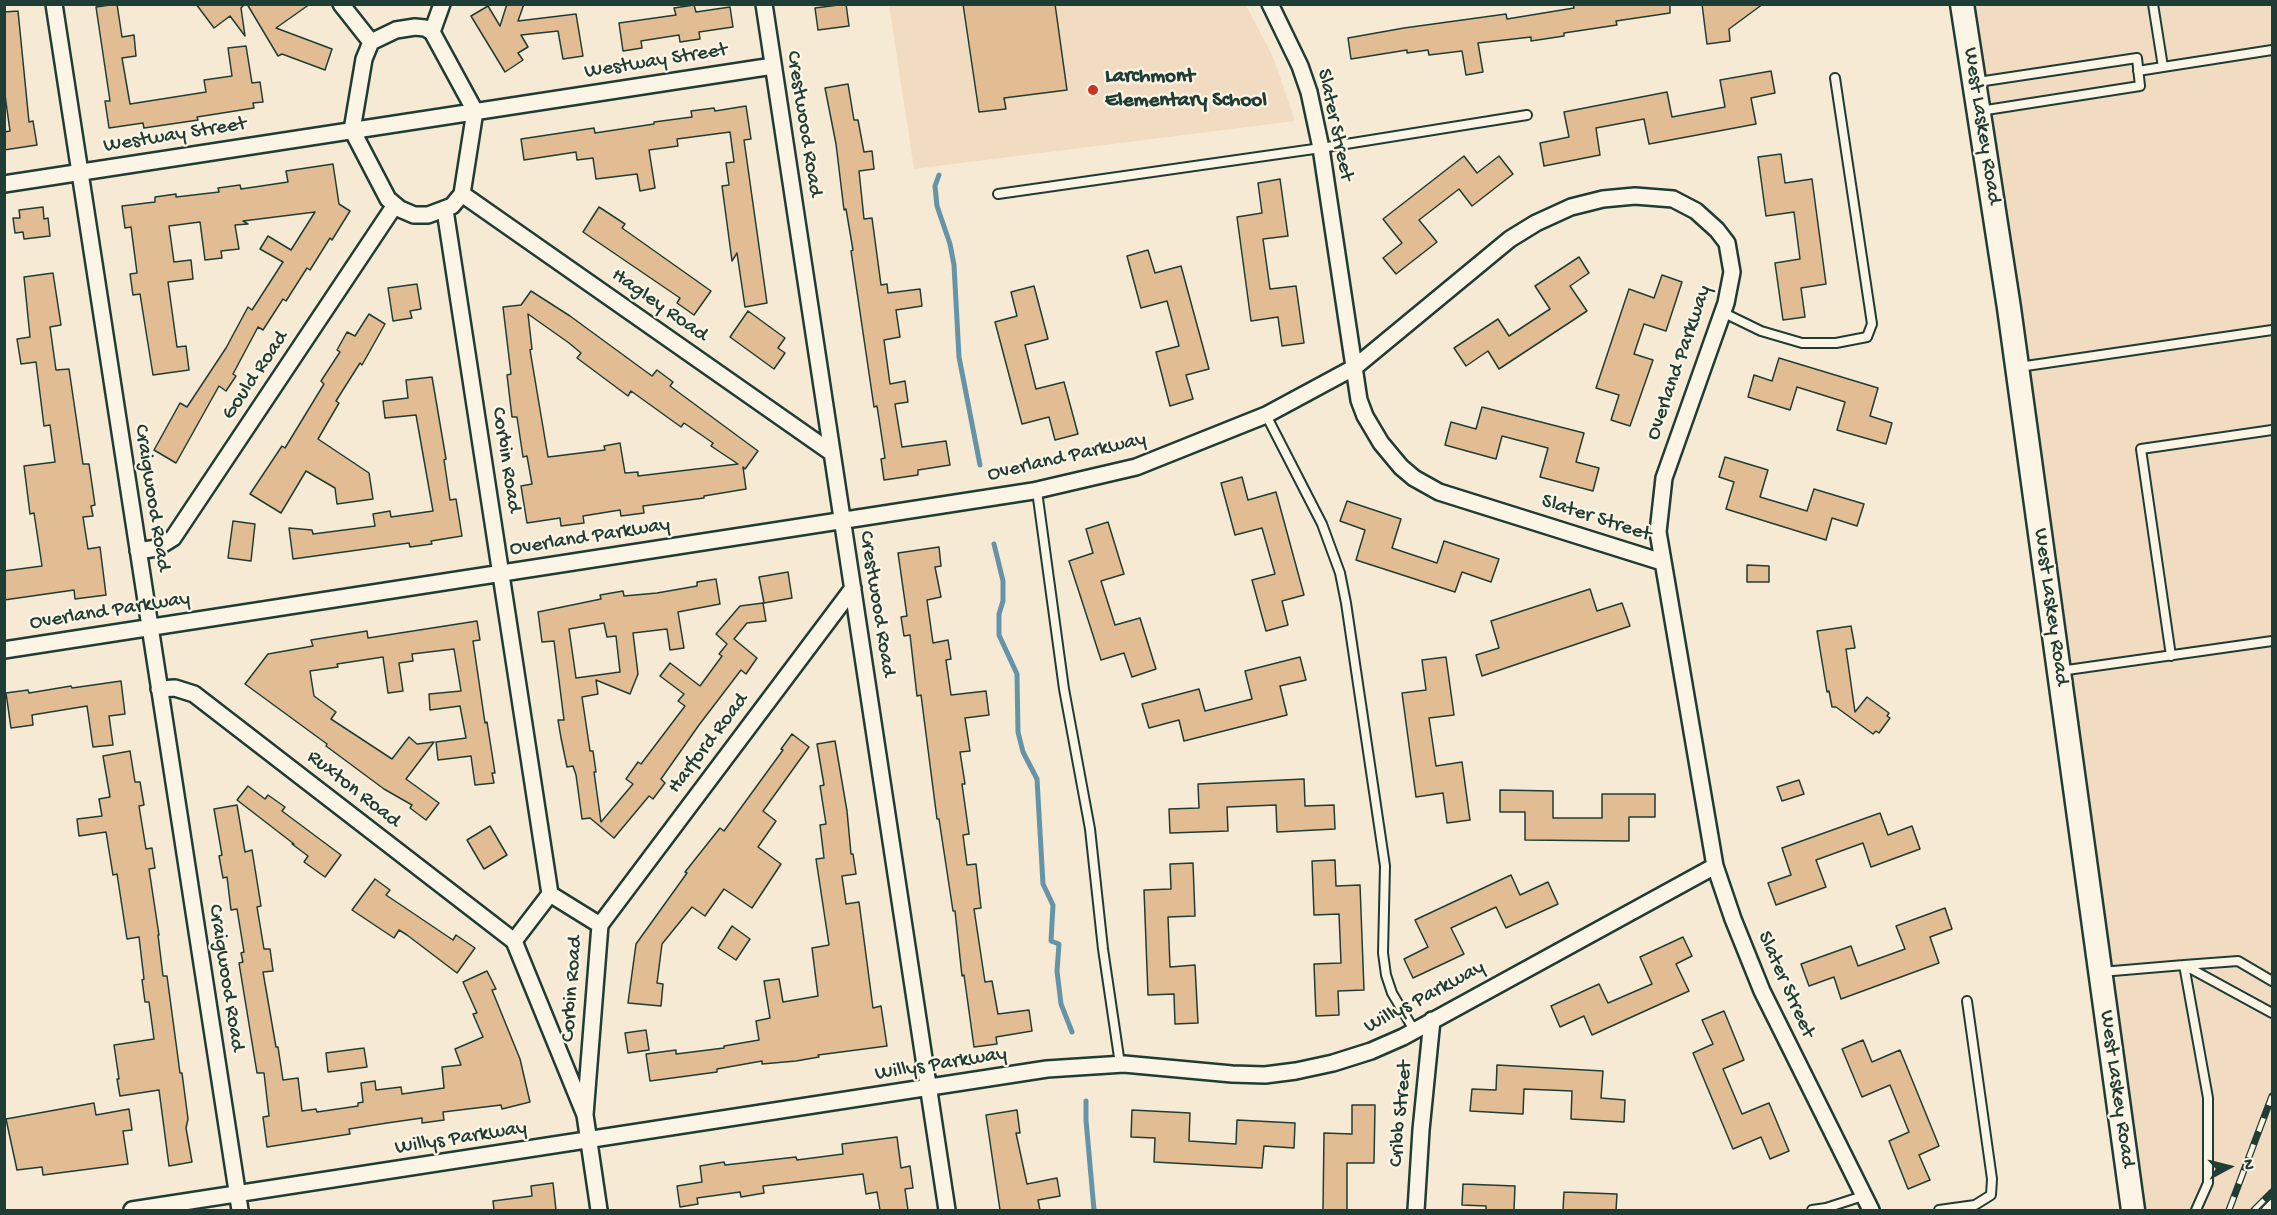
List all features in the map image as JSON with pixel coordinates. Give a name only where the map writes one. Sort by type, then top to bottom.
[{"type":"main road","name":"West Laskey Road","points":[[1962,4],[2017,367],[2133,1210]]},
{"type":"street","name":"Craigwood Road","points":[[54,4],[240,1210]]},
{"type":"street","points":[[341,4],[371,42]]},
{"type":"street","points":[[432,32],[442,4]]},
{"type":"street","name":"Crestwood Road","points":[[764,4],[947,1210]]},
{"type":"street","name":"Slater Street","points":[[1269,4],[1300,66],[1309,92],[1321,148],[1359,400],[1365,416],[1381,443],[1401,467],[1414,478],[1440,492],[1662,562],[1715,866],[1733,919],[1762,991],[1871,1210]]},
{"type":"street","points":[[425,28],[432,32],[475,111],[462,194],[452,206],[445,210],[428,215],[414,215],[400,210],[388,199],[352,130],[364,59],[371,42],[396,30],[425,28]]},
{"type":"street","name":"Westway Street","points":[[4,184],[773,66]]},
{"type":"street","name":"Hagley Road","points":[[462,194],[832,453]]},
{"type":"street","name":"Overland Parkway","points":[[4,650],[1037,490],[1136,467],[1266,415],[1355,367],[1510,238],[1536,223],[1571,207],[1635,196],[1673,199],[1707,219],[1727,243],[1732,272],[1722,312],[1664,478],[1658,532],[1662,562]]},
{"type":"street","name":"Gould Road","points":[[138,551],[156,548],[173,538],[395,205]]},
{"type":"street","name":"Corbin Road","points":[[445,210],[550,894],[600,925],[585,1115],[599,1210]]},
{"type":"street","name":"Harford Road","points":[[600,925],[853,588]]},
{"type":"street","name":"Ruxton Road","points":[[159,689],[176,688],[194,694],[514,941]]},
{"type":"street","name":"Willys Parkway","points":[[132,1210],[1047,1069],[1120,1064],[1265,1075],[1333,1063],[1371,1051],[1414,1030],[1715,866]]},
{"type":"street","points":[[514,941],[550,894]]},
{"type":"street","name":"Corbin Road","points":[[514,941],[585,1115]]},
{"type":"street","name":"Cribb Street","points":[[1416,1210],[1432,1020]]},
{"type":"lane","points":[[2153,4],[2163,67]]},
{"type":"lane","points":[[2139,71],[2272,50]]},
{"type":"lane","points":[[1974,83],[2137,58],[2139,71],[2140,86],[1978,111]]},
{"type":"lane","points":[[1722,312],[1761,331],[1802,343],[1836,343],[1867,337],[1872,324],[1835,78]]},
{"type":"lane","points":[[998,194],[1321,148],[1527,115]]},
{"type":"lane","points":[[2017,367],[2272,330]]},
{"type":"lane","points":[[1266,415],[1322,524],[1340,573],[1385,866],[1383,952],[1386,975],[1392,993],[1414,1030]]},
{"type":"lane","points":[[2171,656],[2141,449],[2272,430]]},
{"type":"lane","points":[[1037,490],[1064,688],[1090,830],[1102,949],[1120,1064]]},
{"type":"lane","points":[[2059,672],[2272,641]]},
{"type":"lane","points":[[2100,972],[2238,961],[2272,981]]},
{"type":"lane","points":[[2184,965],[2272,1013]]},
{"type":"lane","points":[[2184,965],[2208,1098],[2208,1184],[2196,1210]]},
{"type":"lane","points":[[1939,1210],[1975,1205],[1991,1196],[1992,1179],[1967,1001]]},
{"type":"lane","points":[[1812,1210],[1827,1208],[1863,1196]]},
{"type":"lane","points":[[2266,1210],[2272,1204]]},
{"type":"shaded area","name":"Larchmont Elementary School","points":[[889,5],[1246,5],[1274,59],[1295,121],[914,169]]},
{"type":"shaded area","points":[[1962,5],[2272,5],[2272,1210],[2132,1210]]},
{"type":"building","points":[[117,4],[122,37],[134,35],[136,56],[122,58],[130,104],[206,92],[204,80],[232,76],[228,48],[246,46],[252,83],[260,82],[263,102],[253,103],[254,108],[197,117],[198,120],[144,128],[143,123],[109,128],[105,101],[110,101],[96,7]]},
{"type":"building","points":[[196,4],[245,4],[241,8],[245,36],[230,16],[214,28]]},
{"type":"building","points":[[247,4],[310,4],[276,28],[332,49],[325,70],[282,54],[278,56]]},
{"type":"building","points":[[507,4],[524,4],[518,21],[576,14],[583,56],[563,59],[558,31],[521,35],[528,47],[518,53],[523,60],[505,72],[471,16],[488,6],[500,26]]},
{"type":"building","points":[[846,4],[849,26],[818,30],[815,8]]},
{"type":"building","points":[[963,4],[1055,4],[1067,90],[1004,98],[1006,109],[979,112]]},
{"type":"building","points":[[1573,4],[1670,4],[1670,13],[1616,21],[1617,25],[1564,33],[1564,36],[1531,41],[1531,37],[1478,43],[1483,72],[1466,75],[1462,51],[1429,55],[1428,50],[1407,53],[1407,50],[1351,59],[1348,38],[1506,14],[1507,19],[1574,8]]},
{"type":"building","points":[[1702,4],[1763,4],[1729,29],[1730,41],[1707,44]]},
{"type":"building","points":[[694,5],[696,12],[730,7],[733,27],[699,32],[700,39],[680,42],[679,35],[641,41],[642,48],[623,51],[619,23],[676,15],[674,8]]},
{"type":"building","points":[[18,11],[29,122],[33,121],[37,145],[4,150],[4,132],[10,131],[4,88],[4,12]]},
{"type":"building","points":[[1771,71],[1775,93],[1751,98],[1756,124],[1649,144],[1644,119],[1596,128],[1600,155],[1544,166],[1540,143],[1569,137],[1564,112],[1667,92],[1672,117],[1725,107],[1720,80]]},
{"type":"building","points":[[848,84],[854,120],[858,120],[864,152],[872,151],[874,169],[859,171],[864,219],[872,218],[881,285],[887,284],[888,293],[920,289],[922,306],[896,310],[900,337],[884,340],[890,384],[905,381],[908,402],[895,404],[902,447],[946,441],[950,465],[918,470],[918,475],[884,480],[881,459],[885,458],[877,406],[874,407],[851,251],[853,250],[846,209],[844,210],[836,144],[825,88]]},
{"type":"building","points":[[746,106],[751,139],[744,140],[767,303],[745,307],[737,253],[732,261],[722,186],[729,185],[726,163],[734,162],[730,132],[677,139],[678,146],[649,150],[655,188],[640,191],[637,174],[596,179],[593,158],[577,160],[576,152],[524,160],[521,139],[594,128],[595,133],[692,117],[691,111],[714,108],[715,111]]},
{"type":"building","points":[[1781,154],[1785,183],[1812,179],[1826,284],[1801,288],[1805,317],[1783,320],[1775,263],[1800,259],[1794,212],[1766,216],[1758,157]]},
{"type":"building","points":[[1464,156],[1477,173],[1499,156],[1513,174],[1472,206],[1459,189],[1419,220],[1437,242],[1396,274],[1383,258],[1402,243],[1383,219]]},
{"type":"building","points":[[333,164],[339,204],[350,211],[332,240],[330,238],[310,270],[307,268],[286,301],[283,299],[263,330],[258,327],[233,374],[236,376],[226,391],[219,386],[176,463],[154,450],[180,403],[187,407],[226,348],[248,307],[252,310],[283,262],[260,249],[268,236],[291,250],[315,212],[243,221],[248,224],[235,225],[239,249],[221,251],[222,258],[205,260],[200,222],[169,226],[174,262],[191,260],[193,279],[168,282],[177,347],[186,346],[189,370],[153,375],[140,294],[133,295],[130,274],[137,273],[131,227],[125,228],[122,206],[155,202],[155,197],[219,192],[218,188],[240,185],[241,189],[288,182],[286,171]]},
{"type":"building","points":[[1280,179],[1288,236],[1263,239],[1270,289],[1296,286],[1304,343],[1282,346],[1278,317],[1251,321],[1237,217],[1262,213],[1258,183]]},
{"type":"building","points":[[43,207],[44,219],[48,218],[50,236],[24,239],[23,232],[15,233],[13,218],[20,218],[19,210]]},
{"type":"building","points":[[599,207],[625,224],[622,228],[711,291],[694,315],[677,303],[680,298],[583,232]]},
{"type":"building","points":[[1148,250],[1155,273],[1181,266],[1209,369],[1186,375],[1193,399],[1170,406],[1156,352],[1179,346],[1167,301],[1141,308],[1127,256]]},
{"type":"building","points":[[1579,257],[1589,273],[1570,286],[1587,311],[1499,369],[1488,351],[1466,366],[1454,348],[1498,319],[1509,336],[1550,309],[1535,286]]},
{"type":"building","points":[[53,273],[61,325],[50,327],[56,370],[69,369],[83,464],[89,464],[95,505],[91,506],[93,516],[83,517],[88,549],[100,547],[106,595],[75,599],[74,590],[4,600],[4,571],[42,566],[34,513],[30,514],[24,466],[55,462],[50,425],[44,426],[36,362],[21,364],[17,339],[30,337],[24,277]]},
{"type":"building","points":[[1662,275],[1682,282],[1666,331],[1644,324],[1634,354],[1653,360],[1630,426],[1611,420],[1619,395],[1596,388],[1629,289],[1654,298]]},
{"type":"building","points":[[417,284],[421,309],[410,311],[412,318],[393,321],[388,288]]},
{"type":"building","points":[[1034,286],[1048,339],[1025,345],[1036,389],[1064,382],[1078,434],[1055,440],[1049,417],[1022,424],[995,322],[1017,316],[1011,292]]},
{"type":"building","points":[[531,291],[570,316],[652,376],[657,370],[673,382],[670,386],[758,451],[745,469],[743,467],[746,489],[704,496],[704,498],[643,506],[644,513],[621,516],[620,510],[583,516],[584,523],[561,526],[560,518],[527,523],[521,486],[532,484],[527,456],[523,457],[517,417],[512,417],[507,375],[511,374],[503,307],[521,305]],"holes":[[[528,314],[581,353],[577,358],[628,396],[631,391],[681,427],[684,423],[713,443],[711,446],[738,464],[638,476],[638,472],[625,473],[620,443],[604,446],[605,450],[548,457],[530,350],[532,349]]]},
{"type":"building","points":[[748,311],[785,338],[778,348],[785,353],[774,369],[730,337]]},
{"type":"building","points":[[369,314],[385,324],[362,365],[360,363],[336,401],[339,403],[318,439],[369,473],[373,499],[337,504],[335,488],[306,471],[281,513],[250,494],[282,446],[285,448],[324,384],[321,381],[340,352],[337,350],[347,332],[355,336]]},
{"type":"building","points":[[1779,358],[1878,388],[1870,416],[1892,423],[1886,444],[1837,430],[1845,402],[1797,387],[1790,410],[1748,397],[1754,375],[1772,381]]},
{"type":"building","points":[[432,377],[446,459],[444,460],[450,500],[456,499],[462,536],[410,547],[409,543],[293,559],[289,528],[312,530],[313,534],[375,526],[373,514],[390,511],[391,517],[433,511],[416,415],[385,418],[383,401],[408,398],[406,380]]},
{"type":"building","points":[[1482,407],[1584,433],[1576,462],[1599,468],[1593,491],[1540,477],[1548,448],[1502,436],[1496,459],[1445,445],[1451,422],[1476,429]]},
{"type":"building","points":[[1725,457],[1768,470],[1760,497],[1807,511],[1814,489],[1864,504],[1857,526],[1832,518],[1826,540],[1726,509],[1734,482],[1719,477]]},
{"type":"building","points":[[1242,477],[1248,500],[1276,492],[1304,595],[1282,601],[1288,625],[1266,631],[1252,580],[1275,574],[1262,528],[1235,535],[1221,483]]},
{"type":"building","points":[[1347,501],[1401,519],[1392,548],[1437,563],[1444,541],[1499,559],[1491,582],[1462,572],[1455,592],[1356,560],[1365,530],[1340,521]]},
{"type":"building","points":[[233,521],[255,524],[251,561],[228,558]]},
{"type":"building","points":[[1108,522],[1124,574],[1101,581],[1115,625],[1140,618],[1156,669],[1132,677],[1124,653],[1101,660],[1069,561],[1093,553],[1086,529]]},
{"type":"building","points":[[939,547],[941,566],[935,567],[941,597],[927,600],[933,643],[948,640],[951,659],[946,660],[951,695],[986,691],[989,715],[965,718],[970,751],[960,752],[969,834],[963,835],[967,865],[976,864],[981,908],[974,909],[985,982],[992,981],[998,1014],[1029,1010],[1032,1031],[996,1037],[997,1044],[974,1047],[964,975],[962,976],[955,911],[953,911],[939,819],[937,819],[921,695],[917,696],[910,635],[904,636],[901,617],[907,616],[898,553]]},
{"type":"building","points":[[1747,565],[1769,566],[1769,582],[1747,582]]},
{"type":"building","points":[[788,572],[792,598],[764,603],[759,577]]},
{"type":"building","points":[[716,579],[720,604],[678,612],[684,648],[670,650],[667,629],[633,633],[638,674],[630,694],[596,680],[598,694],[582,697],[590,751],[593,751],[601,822],[633,784],[626,779],[638,762],[641,764],[685,706],[678,701],[684,694],[660,676],[670,663],[700,686],[722,656],[719,654],[727,644],[716,634],[740,606],[763,603],[766,621],[747,623],[734,639],[757,658],[746,674],[741,670],[699,725],[661,779],[665,783],[653,799],[649,796],[614,838],[590,818],[582,819],[576,775],[573,766],[567,767],[558,720],[564,720],[554,641],[542,642],[538,612],[601,599],[600,595],[623,591],[624,596],[657,593],[697,586],[697,582]],"holes":[[[604,623],[607,637],[616,636],[620,672],[576,678],[569,629]]]},
{"type":"building","points":[[1590,589],[1597,611],[1622,603],[1630,626],[1482,676],[1476,655],[1499,648],[1491,621]]},
{"type":"building","points":[[477,621],[480,640],[473,641],[495,773],[492,773],[494,783],[475,785],[471,756],[438,760],[436,742],[466,738],[460,706],[430,710],[429,694],[461,691],[454,649],[412,654],[413,661],[399,663],[403,691],[388,693],[383,657],[310,671],[314,696],[336,712],[331,719],[392,759],[409,737],[417,744],[434,742],[406,779],[439,803],[426,820],[410,808],[412,805],[384,789],[245,684],[268,654],[313,646],[311,640],[367,631],[368,638]]},
{"type":"building","points":[[1851,626],[1855,648],[1846,649],[1855,712],[1867,697],[1889,713],[1887,716],[1890,718],[1879,733],[1876,731],[1873,734],[1836,707],[1832,707],[1829,691],[1827,692],[1817,631]]},
{"type":"building","points":[[1300,657],[1306,680],[1280,686],[1287,715],[1184,741],[1179,720],[1149,728],[1142,704],[1199,689],[1205,711],[1252,699],[1245,671]]},
{"type":"building","points":[[1446,657],[1454,715],[1429,718],[1436,766],[1462,762],[1470,820],[1447,823],[1443,793],[1416,797],[1402,693],[1426,690],[1422,660]]},
{"type":"building","points":[[121,681],[125,714],[109,716],[113,745],[93,747],[87,706],[32,715],[33,725],[11,728],[6,693],[28,690],[29,693]]},
{"type":"building","points":[[792,734],[809,747],[763,811],[776,821],[758,847],[781,864],[752,908],[724,889],[705,916],[692,907],[662,944],[657,983],[663,984],[661,1006],[628,1003],[636,944],[687,873],[685,872],[720,828],[724,831],[783,750],[781,749]]},
{"type":"building","points":[[835,741],[847,811],[851,854],[853,854],[856,874],[842,876],[846,904],[859,902],[873,1008],[881,1006],[887,1046],[818,1055],[819,1057],[796,1061],[762,1064],[762,1061],[717,1069],[717,1072],[650,1081],[646,1054],[676,1050],[676,1054],[724,1048],[724,1046],[759,1040],[756,1021],[770,1018],[764,981],[779,979],[783,1002],[818,996],[812,948],[829,945],[816,859],[824,858],[820,825],[826,824],[820,786],[824,785],[817,744]]},
{"type":"building","points":[[130,751],[135,782],[140,782],[144,805],[139,806],[146,849],[152,848],[155,868],[149,869],[163,976],[167,976],[188,1119],[186,1128],[192,1162],[169,1166],[159,1090],[120,1096],[117,1079],[119,1079],[114,1045],[154,1039],[149,1002],[145,1002],[139,937],[127,939],[117,874],[113,875],[106,832],[79,836],[77,819],[102,816],[99,799],[110,797],[103,756]]},
{"type":"building","points":[[1304,779],[1305,806],[1334,805],[1335,829],[1277,832],[1276,805],[1227,807],[1228,831],[1170,833],[1169,809],[1199,808],[1198,784]]},
{"type":"building","points":[[1799,780],[1804,794],[1782,801],[1777,787]]},
{"type":"building","points":[[248,786],[265,799],[268,795],[285,807],[282,811],[341,855],[325,877],[304,862],[308,856],[237,800]]},
{"type":"building","points":[[1500,790],[1553,791],[1553,818],[1602,818],[1602,794],[1655,794],[1655,817],[1629,817],[1629,841],[1525,840],[1525,812],[1500,812]]},
{"type":"building","points":[[237,805],[245,852],[252,850],[261,906],[257,907],[264,949],[270,949],[273,971],[263,972],[283,1080],[298,1078],[302,1111],[316,1109],[317,1112],[358,1106],[358,1103],[363,1102],[361,1083],[375,1081],[376,1090],[401,1087],[402,1094],[444,1088],[442,1067],[461,1065],[455,1049],[483,1037],[473,1014],[477,1013],[463,982],[487,971],[496,989],[492,990],[520,1059],[530,1102],[502,1109],[501,1105],[443,1112],[444,1120],[422,1123],[422,1118],[387,1123],[349,1129],[350,1134],[267,1147],[263,1117],[269,1116],[264,1073],[257,1073],[239,963],[243,962],[241,953],[244,952],[237,909],[231,910],[227,877],[223,878],[219,856],[222,855],[214,809]]},
{"type":"building","points":[[1880,813],[1888,835],[1912,826],[1920,849],[1871,867],[1863,843],[1816,860],[1826,887],[1776,905],[1768,883],[1791,875],[1782,848]]},
{"type":"building","points":[[490,826],[507,855],[484,869],[467,840]]},
{"type":"building","points":[[1335,860],[1336,886],[1360,885],[1364,990],[1338,991],[1339,1015],[1316,1016],[1314,964],[1341,963],[1339,914],[1314,915],[1312,861]]},
{"type":"building","points":[[1193,863],[1195,916],[1168,917],[1170,967],[1195,965],[1198,1023],[1175,1024],[1174,994],[1148,995],[1144,890],[1171,889],[1170,864]]},
{"type":"building","points":[[1511,875],[1520,895],[1548,882],[1558,904],[1506,928],[1496,907],[1451,928],[1464,954],[1413,978],[1404,959],[1428,947],[1415,920]]},
{"type":"building","points":[[375,879],[390,890],[386,895],[453,940],[456,935],[475,948],[457,973],[399,930],[394,938],[352,910]]},
{"type":"building","points":[[1945,908],[1952,929],[1930,937],[1939,963],[1841,999],[1834,977],[1809,986],[1801,964],[1851,946],[1858,966],[1905,949],[1896,926]]},
{"type":"building","points":[[732,926],[750,939],[736,960],[718,948]]},
{"type":"building","points":[[1683,937],[1692,956],[1676,964],[1689,991],[1592,1035],[1584,1016],[1560,1027],[1551,1006],[1599,984],[1608,1003],[1652,984],[1640,957]]},
{"type":"building","points":[[1724,1011],[1744,1060],[1723,1069],[1742,1114],[1769,1103],[1789,1151],[1770,1159],[1761,1137],[1733,1149],[1693,1053],[1713,1044],[1702,1020]]},
{"type":"building","points":[[646,1030],[649,1050],[628,1053],[625,1033]]},
{"type":"building","points":[[1863,1040],[1872,1062],[1900,1050],[1939,1146],[1919,1155],[1930,1180],[1908,1189],[1889,1141],[1909,1132],[1890,1085],[1862,1097],[1842,1049]]},
{"type":"building","points":[[364,1048],[367,1067],[328,1072],[326,1053]]},
{"type":"building","points":[[1497,1065],[1603,1071],[1601,1098],[1625,1100],[1624,1122],[1571,1119],[1572,1091],[1524,1089],[1523,1114],[1470,1111],[1472,1089],[1496,1090]]},
{"type":"building","points":[[94,1103],[96,1115],[129,1109],[132,1130],[123,1131],[128,1164],[43,1175],[42,1167],[17,1170],[6,1119]]},
{"type":"building","points":[[1352,1105],[1375,1105],[1374,1163],[1347,1163],[1347,1210],[1323,1210],[1324,1133],[1352,1134]]},
{"type":"building","points":[[1017,1110],[1020,1133],[1016,1133],[1027,1184],[1057,1178],[1060,1196],[1038,1200],[1040,1210],[1000,1210],[986,1115]]},
{"type":"building","points":[[1132,1110],[1190,1113],[1189,1141],[1236,1144],[1237,1120],[1295,1123],[1294,1148],[1264,1146],[1262,1168],[1154,1162],[1155,1138],[1131,1137]]},
{"type":"building","points":[[897,1137],[901,1168],[910,1166],[913,1188],[905,1189],[908,1210],[880,1210],[877,1192],[866,1194],[863,1174],[763,1186],[764,1193],[741,1197],[740,1192],[697,1198],[698,1204],[680,1207],[677,1186],[702,1182],[700,1166],[796,1157],[797,1160],[843,1154],[842,1144]]},
{"type":"building","points":[[553,1183],[556,1210],[494,1210],[493,1201],[532,1196],[531,1186]]},
{"type":"building","points":[[1463,1184],[1515,1186],[1514,1210],[1486,1210],[1486,1206],[1462,1205]]},
{"type":"building","points":[[1564,1192],[1617,1194],[1616,1210],[1563,1210]]},
{"type":"waterway","points":[[939,175],[935,186],[937,206],[950,244],[954,265],[959,357],[980,465]]},
{"type":"waterway","points":[[994,544],[1003,581],[999,635],[1017,674],[1018,732],[1023,752],[1037,779],[1043,884],[1053,905],[1051,941],[1059,944],[1057,971],[1061,1004],[1072,1032]]},
{"type":"waterway","points":[[1086,1101],[1094,1210]]},
{"type":"railway","points":[[2229,1210],[2272,1096]]},
{"type":"railway","points":[[2254,1210],[2272,1192]]},
{"type":"place","name":"Larchmont Elementary School","points":[[1093,90]]}]
